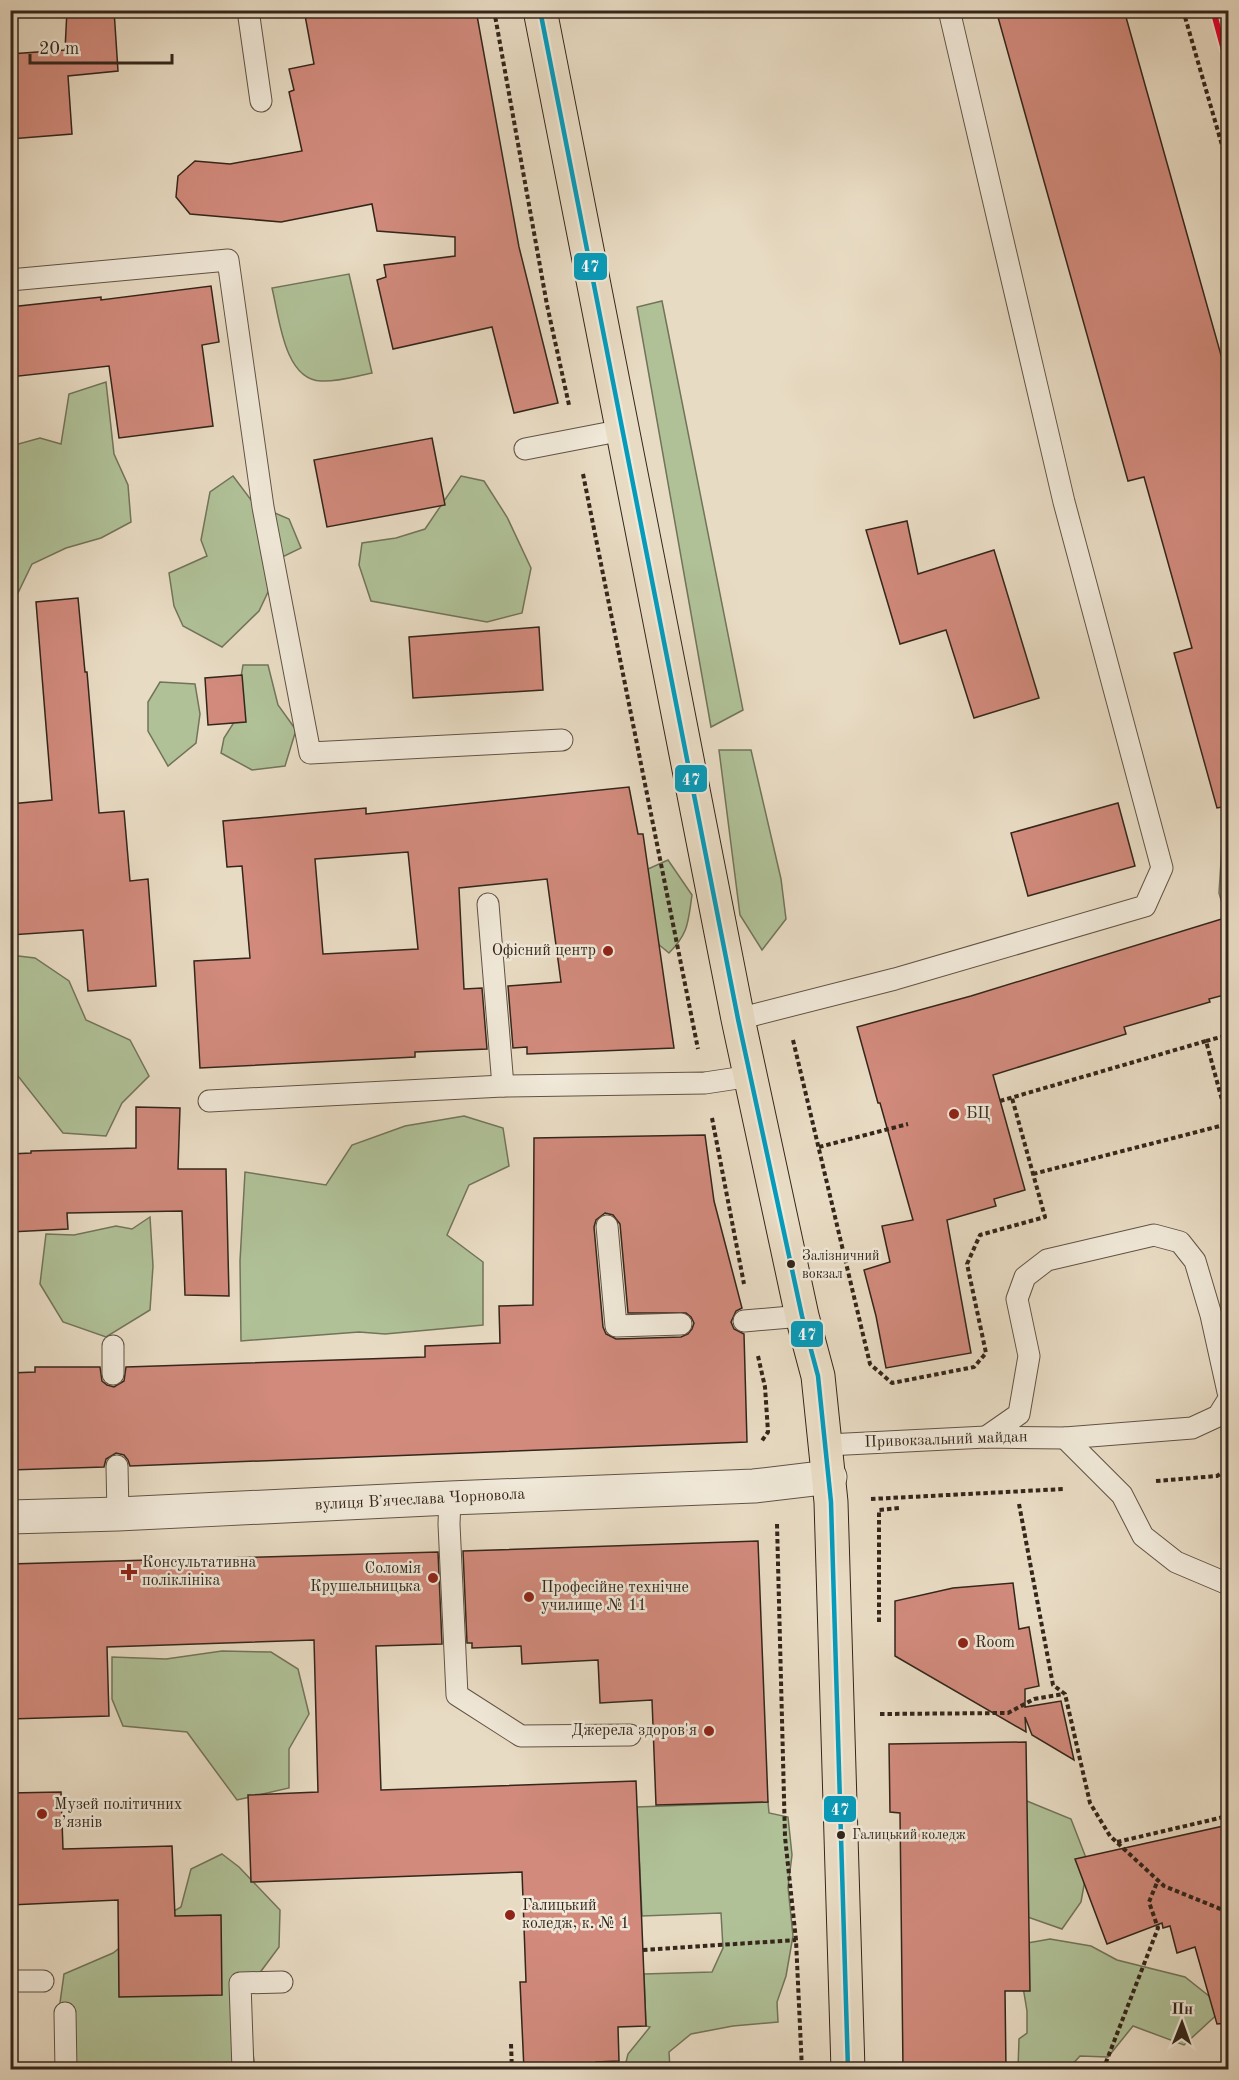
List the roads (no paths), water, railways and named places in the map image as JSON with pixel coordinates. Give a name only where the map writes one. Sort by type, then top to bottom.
[{"type":"main road","points":[[540,10],[738,1019],[802,1316],[818,1376],[830,1477],[848,2070]]},
{"type":"street","name":"вулиця Вʼячеслава Чорновола","points":[[10,1517],[754,1486],[830,1477]]},
{"type":"lane","points":[[248,10],[261,100]]},
{"type":"lane","points":[[738,1019],[895,980],[1145,906],[1162,868],[1064,502],[949,10]]},
{"type":"lane","points":[[10,280],[228,260],[263,507],[310,753],[562,741]]},
{"type":"lane","points":[[525,449],[623,430]]},
{"type":"lane","points":[[488,904],[503,1086]]},
{"type":"lane","points":[[208,1101],[503,1086],[705,1083],[751,1076]]},
{"type":"lane","points":[[607,1226],[616,1326],[681,1324]]},
{"type":"lane","points":[[986,1437],[1019,1414],[1029,1356],[1017,1299],[1025,1276],[1047,1260],[1154,1235],[1180,1242],[1195,1261],[1211,1315],[1228,1392]]},
{"type":"lane","points":[[747,1321],[802,1316]]},
{"type":"lane","points":[[113,1346],[113,1374]]},
{"type":"lane","name":"Привокзальний майдан","points":[[827,1445],[986,1437],[1065,1438],[1192,1428],[1218,1416],[1228,1400]]},
{"type":"lane","points":[[1065,1438],[1122,1495],[1143,1536],[1176,1562],[1228,1584]]},
{"type":"lane","points":[[117,1466],[118,1514]]},
{"type":"lane","points":[[450,1498],[449,1524],[457,1695],[521,1737],[630,1735]]},
{"type":"lane","points":[[10,1981],[43,1981]]},
{"type":"lane","points":[[243,2070],[240,1983],[282,1982]]},
{"type":"lane","points":[[64,2013],[66,2070]]},
{"type":"place","name":"Офісний центр","points":[[608,951]]},
{"type":"place","name":"БЦ","points":[[954,1114]]},
{"type":"place","name":"Залізничний вокзал","points":[[791,1264]]},
{"type":"place","name":"Консультативна поліклініка","points":[[129,1572]]},
{"type":"place","name":"Соломія Крушельницька","points":[[433,1578]]},
{"type":"place","name":"Професійне технічне училище № 11","points":[[529,1597]]},
{"type":"place","name":"Room","points":[[963,1643]]},
{"type":"place","name":"Джерела здоров'я","points":[[709,1731]]},
{"type":"place","name":"Музей політичних в’язнів","points":[[42,1814]]},
{"type":"place","name":"Галицький коледж","points":[[841,1835]]},
{"type":"place","name":"Галицький коледж, к. № 1","points":[[510,1915]]}]
